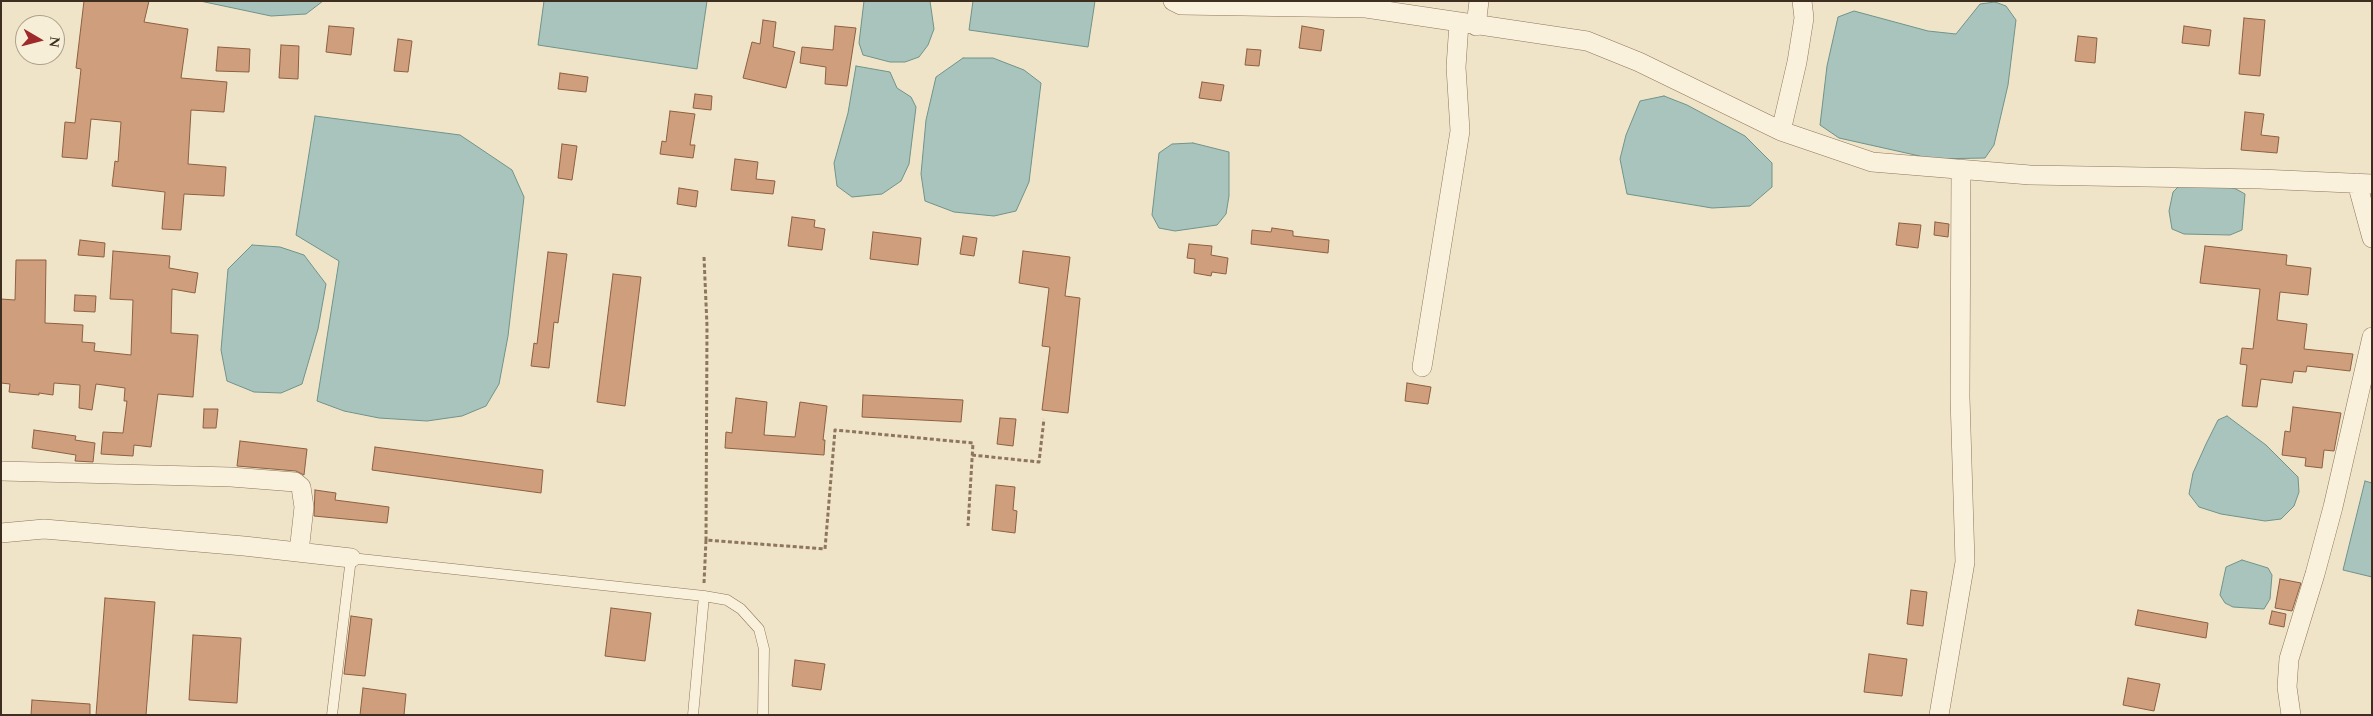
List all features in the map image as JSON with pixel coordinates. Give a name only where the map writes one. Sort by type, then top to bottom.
[{"type":"street","points":[[1173,1],[1181,5],[1366,8],[1467,25],[1587,41],[1639,62],[1781,131],[1872,162],[2030,175],[2364,183],[2372,238]]},
{"type":"street","points":[[1422,367],[1460,131],[1456,67],[1467,25],[1479,1]]},
{"type":"street","points":[[1781,131],[1797,62],[1804,18],[1802,1]]},
{"type":"street","points":[[1939,715],[1965,562],[1960,388],[1961,169]]},
{"type":"street","points":[[2291,715],[2287,688],[2288,659],[2315,574],[2333,507],[2372,337]]},
{"type":"street","points":[[1,471],[231,477],[295,482],[301,486],[304,507],[299,552]]},
{"type":"street","points":[[1,534],[44,529],[351,558]]},
{"type":"lane","points":[[332,715],[351,558],[727,600],[741,609],[759,629],[764,649],[763,715]]},
{"type":"lane","points":[[693,715],[704,596]]},
{"type":"path","points":[[704,257],[707,326],[704,596]]},
{"type":"path","points":[[972,455],[1039,462],[1044,419]]},
{"type":"path","points":[[706,540],[825,549],[835,430],[973,442],[968,526]]},
{"type":"water","points":[[200,1],[323,1],[306,14],[271,16]]},
{"type":"water","points":[[544,1],[707,1],[697,69],[538,45]]},
{"type":"water","points":[[864,1],[930,1],[934,29],[928,45],[919,57],[905,62],[890,62],[863,55],[859,43]]},
{"type":"water","points":[[973,1],[1095,1],[1088,47],[969,30]]},
{"type":"water","points":[[1995,2],[2006,6],[2016,20],[2008,85],[1994,145],[1985,158],[1933,159],[1839,138],[1820,125],[1827,66],[1838,17],[1854,11],[1928,31],[1956,34],[1980,4]]},
{"type":"water","points":[[963,58],[993,58],[1024,70],[1041,83],[1029,182],[1016,211],[994,216],[954,212],[925,201],[921,174],[926,120],[936,77]]},
{"type":"water","points":[[856,66],[890,72],[897,88],[911,97],[916,107],[909,164],[901,181],[882,194],[852,197],[837,186],[834,163],[848,113]]},
{"type":"water","points":[[1664,96],[1687,105],[1745,136],[1772,163],[1772,187],[1750,206],[1712,208],[1627,194],[1620,159],[1626,135],[1640,101]]},
{"type":"water","points":[[315,116],[460,135],[512,170],[524,197],[508,336],[499,384],[486,406],[462,416],[427,421],[379,418],[344,411],[317,401],[339,261],[296,235]]},
{"type":"water","points":[[1193,143],[1229,152],[1229,196],[1226,214],[1217,225],[1175,231],[1159,228],[1152,215],[1159,153],[1172,144]]},
{"type":"water","points":[[2182,183],[2234,188],[2245,194],[2242,230],[2230,235],[2184,234],[2172,229],[2169,211],[2173,192]]},
{"type":"water","points":[[252,245],[280,247],[304,255],[326,284],[318,329],[302,384],[281,393],[254,392],[227,381],[221,350],[228,269]]},
{"type":"water","points":[[2227,416],[2266,445],[2298,477],[2299,492],[2294,506],[2281,519],[2265,521],[2221,514],[2199,507],[2189,494],[2193,473],[2206,444],[2218,420]]},
{"type":"water","points":[[2365,481],[2372,483],[2372,577],[2343,570]]},
{"type":"water","points":[[2242,560],[2268,568],[2272,575],[2270,599],[2264,609],[2233,607],[2225,603],[2220,595],[2226,567]]},
{"type":"building","points":[[84,1],[149,1],[144,22],[188,29],[181,78],[227,82],[224,112],[191,110],[188,164],[226,167],[224,196],[184,194],[181,230],[162,229],[165,192],[112,186],[115,161],[118,162],[121,122],[91,119],[87,159],[62,157],[65,122],[75,123],[81,69],[76,68]]},
{"type":"building","points":[[2244,18],[2265,20],[2260,76],[2239,74]]},
{"type":"building","points":[[763,20],[776,22],[773,47],[795,52],[786,88],[743,78],[752,42],[760,44]]},
{"type":"building","points":[[329,26],[354,28],[351,55],[326,52]]},
{"type":"building","points":[[835,26],[856,28],[847,86],[825,84],[826,67],[800,63],[802,47],[833,50]]},
{"type":"building","points":[[1302,26],[1324,30],[1321,51],[1299,48]]},
{"type":"building","points":[[2184,26],[2211,30],[2209,46],[2182,43]]},
{"type":"building","points":[[2078,36],[2097,38],[2095,63],[2075,61]]},
{"type":"building","points":[[398,39],[412,41],[408,72],[394,71]]},
{"type":"building","points":[[281,45],[299,46],[298,79],[279,78]]},
{"type":"building","points":[[218,47],[250,49],[249,72],[216,71]]},
{"type":"building","points":[[1247,49],[1261,50],[1259,66],[1245,65]]},
{"type":"building","points":[[560,73],[588,77],[586,92],[558,89]]},
{"type":"building","points":[[1202,82],[1224,85],[1221,101],[1199,98]]},
{"type":"building","points":[[695,94],[712,96],[711,110],[693,108]]},
{"type":"building","points":[[670,111],[695,114],[690,145],[695,145],[693,158],[660,154],[662,141],[666,142]]},
{"type":"building","points":[[2245,112],[2264,114],[2261,135],[2279,137],[2277,153],[2241,150]]},
{"type":"building","points":[[562,144],[577,146],[572,180],[558,178]]},
{"type":"building","points":[[735,159],[758,162],[756,179],[775,181],[773,194],[731,190]]},
{"type":"building","points":[[679,188],[698,191],[696,207],[677,204]]},
{"type":"building","points":[[792,217],[815,220],[814,227],[825,229],[822,250],[788,246]]},
{"type":"building","points":[[1935,222],[1949,224],[1948,237],[1934,235]]},
{"type":"building","points":[[1899,223],[1921,225],[1918,248],[1896,245]]},
{"type":"building","points":[[1272,228],[1293,231],[1293,236],[1329,240],[1328,253],[1251,244],[1252,230],[1271,232]]},
{"type":"building","points":[[873,232],[921,238],[918,265],[870,259]]},
{"type":"building","points":[[963,236],[977,238],[974,256],[960,254]]},
{"type":"building","points":[[80,240],[105,243],[104,257],[78,255]]},
{"type":"building","points":[[1189,244],[1212,246],[1211,255],[1228,258],[1226,274],[1212,272],[1211,276],[1194,273],[1195,259],[1187,258]]},
{"type":"building","points":[[2205,246],[2287,255],[2286,265],[2311,268],[2308,295],[2280,292],[2277,320],[2307,324],[2304,349],[2353,354],[2350,371],[2307,366],[2306,372],[2294,371],[2292,383],[2261,379],[2257,407],[2242,406],[2247,365],[2240,364],[2242,348],[2253,349],[2260,289],[2200,283]]},
{"type":"building","points":[[113,251],[170,256],[169,268],[198,273],[195,293],[172,289],[171,333],[198,335],[193,397],[158,394],[151,447],[134,445],[133,456],[101,454],[103,432],[123,433],[127,401],[124,401],[125,388],[96,384],[92,410],[79,408],[80,385],[54,383],[53,395],[39,393],[39,395],[9,392],[10,384],[1,383],[1,299],[15,300],[16,260],[46,260],[45,323],[83,325],[82,342],[95,343],[94,351],[131,355],[133,300],[110,299]]},
{"type":"building","points":[[1023,251],[1070,257],[1065,296],[1080,298],[1068,413],[1042,410],[1050,347],[1042,346],[1049,288],[1019,283]]},
{"type":"building","points":[[548,252],[567,254],[558,323],[554,322],[549,368],[531,366],[534,343],[537,344]]},
{"type":"building","points":[[613,274],[641,277],[625,406],[597,402]]},
{"type":"building","points":[[75,295],[96,296],[95,312],[74,311]]},
{"type":"building","points":[[1407,383],[1431,387],[1428,404],[1405,401]]},
{"type":"building","points":[[863,395],[963,400],[961,422],[862,417]]},
{"type":"building","points":[[736,398],[767,402],[764,435],[795,437],[800,402],[827,406],[823,440],[825,440],[824,455],[725,448],[726,432],[732,433]]},
{"type":"building","points":[[2293,407],[2341,413],[2334,451],[2324,450],[2322,468],[2305,466],[2306,458],[2282,455],[2285,431],[2290,432]]},
{"type":"building","points":[[204,409],[218,409],[216,428],[203,428]]},
{"type":"building","points":[[1000,418],[1016,419],[1013,446],[997,444]]},
{"type":"building","points":[[34,430],[76,436],[75,440],[95,443],[93,462],[75,461],[76,455],[32,448]]},
{"type":"building","points":[[240,441],[307,449],[304,475],[296,471],[237,466]]},
{"type":"building","points":[[375,447],[543,470],[541,493],[372,470]]},
{"type":"building","points":[[996,485],[1015,487],[1013,510],[1017,511],[1015,533],[992,530]]},
{"type":"building","points":[[315,490],[336,493],[335,500],[389,507],[387,523],[314,516]]},
{"type":"building","points":[[2280,579],[2301,583],[2292,611],[2275,608]]},
{"type":"building","points":[[1911,590],[1927,592],[1923,626],[1907,624]]},
{"type":"building","points":[[105,598],[155,602],[146,715],[96,715]]},
{"type":"building","points":[[611,608],[651,613],[645,661],[605,656]]},
{"type":"building","points":[[2138,610],[2208,623],[2206,638],[2135,625]]},
{"type":"building","points":[[2272,611],[2286,614],[2284,627],[2269,624]]},
{"type":"building","points":[[351,616],[372,619],[365,676],[344,674]]},
{"type":"building","points":[[193,635],[241,638],[237,703],[189,700]]},
{"type":"building","points":[[1869,654],[1907,659],[1902,696],[1864,692]]},
{"type":"building","points":[[795,660],[825,664],[821,690],[792,686]]},
{"type":"building","points":[[2128,678],[2160,684],[2154,711],[2123,705]]},
{"type":"building","points":[[363,688],[406,694],[404,715],[360,715]]},
{"type":"building","points":[[32,700],[90,704],[90,715],[31,715]]}]
